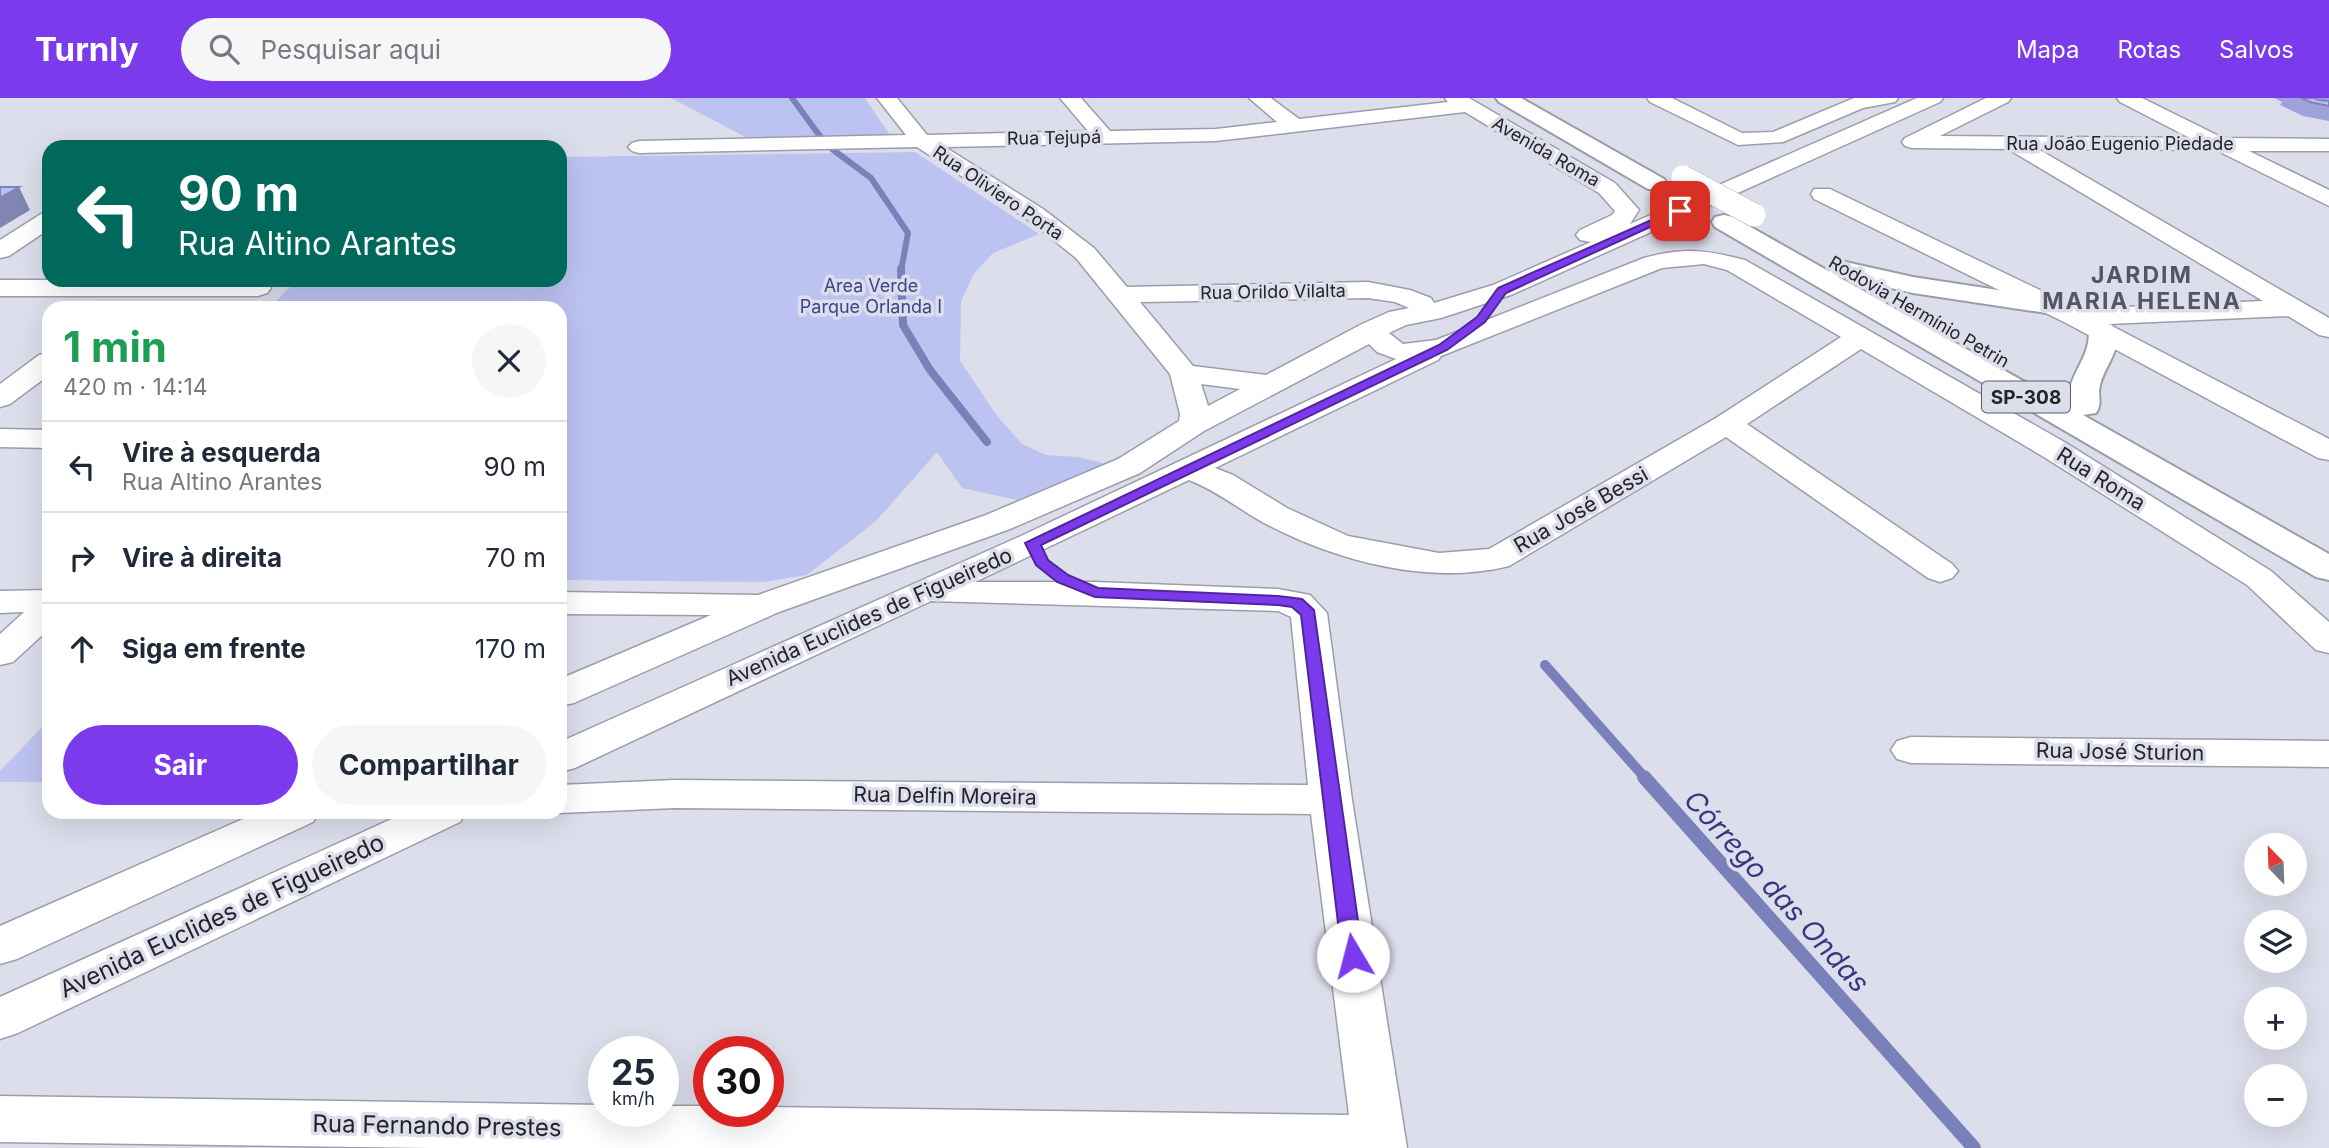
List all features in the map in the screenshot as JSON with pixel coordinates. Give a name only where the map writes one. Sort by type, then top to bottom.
[{"type":"main road","name":"Rodovia Hermínio Petrin","points":[[1506,98],[2329,569]]},
{"type":"main road","name":"Rodovia Hermínio Petrin","points":[[1548,98],[1754,215],[1841,269],[2329,542]]},
{"type":"main road","points":[[1841,269],[2064,312]]},
{"type":"main road","points":[[2085,406],[2084,386],[2103,345],[2102,331]]},
{"type":"street","points":[[887,98],[921,141]]},
{"type":"street","points":[[1070,98],[1104,137]]},
{"type":"street","points":[[1259,98],[1295,126]]},
{"type":"street","points":[[1657,98],[1738,139],[1776,138],[1852,101],[1888,98]]},
{"type":"street","points":[[1502,290],[1933,98]]},
{"type":"street","name":"Rua João Eugenio Piedade","points":[[2001,98],[1912,142],[2329,145]]},
{"type":"street","points":[[2127,98],[2329,199]]},
{"type":"street","name":"Rua Tejupá","points":[[639,147],[1216,135],[1461,102]]},
{"type":"street","name":"Avenida Roma","points":[[1461,102],[1606,188],[1623,203],[1627,210],[1625,214]]},
{"type":"street","name":"Rua Oliviero Porta","points":[[921,141],[1035,214],[1085,253],[1184,373],[1195,414],[1193,425]]},
{"type":"street","points":[[2015,144],[2329,329]]},
{"type":"street","points":[[1822,194],[2102,331],[2329,451]]},
{"type":"street","name":"Avenida Euclides de Figueiredo","points":[[567,691],[766,604],[998,522],[1129,466],[1193,425],[1422,304],[1612,225],[1625,214]]},
{"type":"street","points":[[0,251],[42,224]]},
{"type":"street","name":"Avenida Euclides de Figueiredo","points":[[567,755],[1033,543],[1443,347],[1653,263],[1688,256],[1736,265],[1859,338]]},
{"type":"street","points":[[0,288],[258,288]]},
{"type":"street","points":[[126,301],[144,288]]},
{"type":"street","name":"Rua Orildo Vilalta","points":[[1121,295],[1368,290],[1401,295],[1422,304]]},
{"type":"street","name":"Avenida Euclides de Figueiredo","points":[[1398,318],[1432,312],[1502,290]]},
{"type":"street","name":"Avenida Euclides de Figueiredo","points":[[1443,347],[1481,320],[1502,290]]},
{"type":"street","points":[[2064,312],[2329,306]]},
{"type":"street","points":[[1371,330],[1381,344],[1392,351],[1418,352],[1443,347]]},
{"type":"street","name":"Rua José Bessi","points":[[1189,470],[1222,482],[1275,515],[1337,544],[1439,563],[1497,559],[1727,424],[1859,338]]},
{"type":"street","name":"Rua Roma","points":[[1859,338],[2055,450],[2259,578],[2329,642]]},
{"type":"street","points":[[0,398],[42,366]]},
{"type":"street","points":[[1184,373],[1268,384],[1297,395],[1298,407],[1265,431]]},
{"type":"street","points":[[1727,424],[1940,571]]},
{"type":"street","points":[[0,438],[42,439]]},
{"type":"street","points":[[1233,448],[1275,515]]},
{"type":"street","points":[[1033,543],[1042,562],[1063,579],[1095,593]]},
{"type":"street","points":[[924,592],[1095,593],[1297,603],[1309,613],[1331,800],[1379,1144]]},
{"type":"street","points":[[0,602],[42,601]]},
{"type":"street","points":[[567,603],[766,604],[795,617],[802,630],[802,646]]},
{"type":"street","points":[[0,654],[42,615]]},
{"type":"street","points":[[567,700],[616,669]]},
{"type":"street","name":"Rua José Sturion","points":[[1912,750],[2329,754]]},
{"type":"street","name":"Rua Delfin Moreira","points":[[567,799],[675,793],[1331,800]]},
{"type":"street","points":[[0,946],[282,819]]},
{"type":"street","name":"Avenida Euclides de Figueiredo","points":[[0,1019],[430,819]]},
{"type":"street","name":"Rua Fernando Prestes","points":[[0,1119],[1379,1144]]},
{"type":"green space","points":[[671,98],[865,98],[890,135],[753,141]]},
{"type":"green space","name":"Area Verde Parque Orlanda I","points":[[915,152],[1039,234],[993,253],[973,275],[961,302],[960,361],[998,417],[1022,444],[1046,455],[1078,457],[1107,464],[1069,492],[1017,500],[962,488],[937,452],[876,521],[807,575],[764,582],[567,580],[567,301],[276,301],[290,287],[567,287],[567,157]]},
{"type":"green space","points":[[42,727],[42,782],[0,782],[0,771]]},
{"type":"building","points":[[2301,98],[2329,101],[2329,106],[2310,102]]},
{"type":"building","points":[[0,187],[19,187],[0,198]]},
{"type":"waterway","points":[[792,98],[825,143]]},
{"type":"waterway","points":[[832,149],[871,178],[908,233],[901,271]]},
{"type":"waterway","points":[[901,271],[903,325],[930,370],[987,442]]},
{"type":"waterway","name":"Córrego das Ondas","points":[[1545,665],[1646,779]]},
{"type":"waterway","name":"Córrego das Ondas","points":[[1644,777],[1974,1148]]},
{"type":"district","name":"JARDIM MARIA HELENA","points":[[2142,288]]},
{"type":"route","points":[[1353,956],[1309,613],[1297,603],[1278,600],[1095,593],[1063,579],[1042,562],[1033,543],[1443,347],[1481,320],[1502,290],[1680,211]]}]
